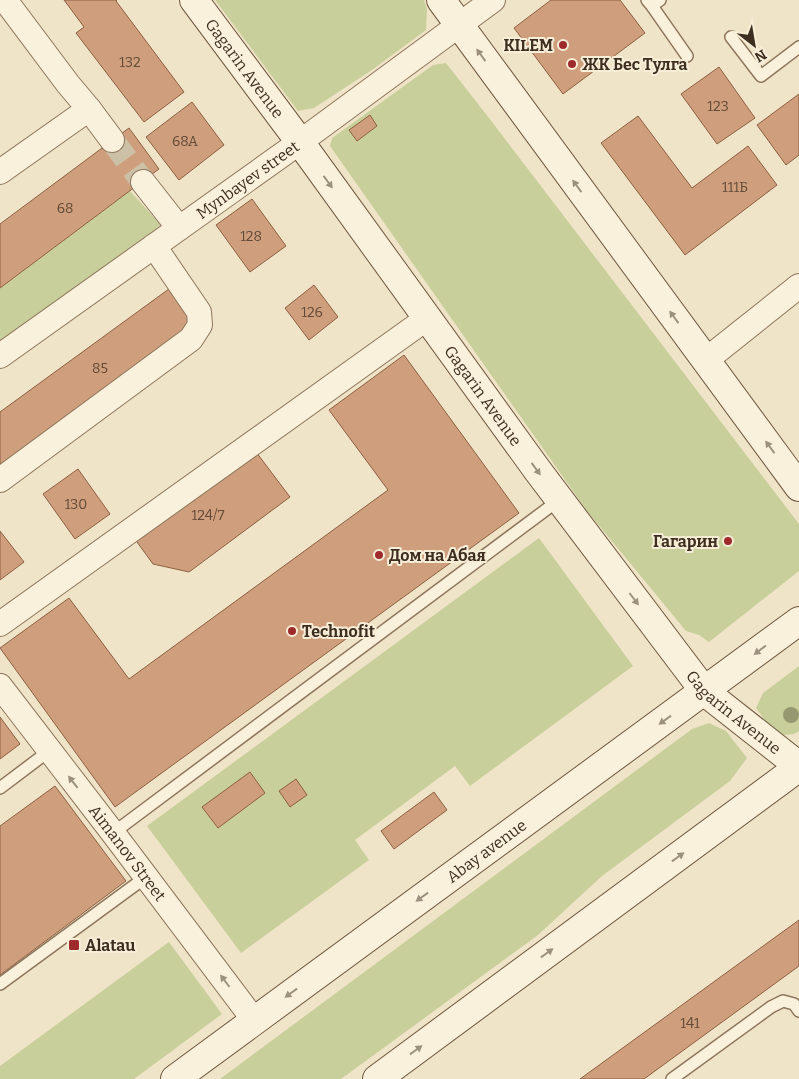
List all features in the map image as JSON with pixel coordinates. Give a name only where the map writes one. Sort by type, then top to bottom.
[{"type":"street","points":[[5,0],[112,140]]},
{"type":"street","name":"Gagarin Avenue","points":[[194,0],[300,142],[426,319],[705,692],[799,767]]},
{"type":"street","points":[[442,0],[799,487]]},
{"type":"street","name":"Mynbayev street","points":[[0,356],[300,142],[493,0]]},
{"type":"street","points":[[0,172],[89,109]]},
{"type":"street","points":[[143,182],[179,228]]},
{"type":"street","points":[[0,480],[190,339],[200,326],[199,312],[154,246]]},
{"type":"street","points":[[706,360],[799,286]]},
{"type":"street","points":[[0,624],[426,319]]},
{"type":"street","name":"Abay avenue","points":[[175,1079],[705,692],[799,621]]},
{"type":"street","name":"Aimanov Street","points":[[0,686],[254,1020]]},
{"type":"street","points":[[377,1079],[799,767]]},
{"type":"lane","points":[[653,2],[688,56]]},
{"type":"lane","points":[[731,37],[761,76],[799,47]]},
{"type":"lane","points":[[113,833],[560,500]]},
{"type":"lane","points":[[0,788],[49,751]]},
{"type":"lane","points":[[0,984],[146,877]]},
{"type":"lane","points":[[672,1079],[771,1007],[783,1001],[794,1004],[799,1011]]},
{"type":"green space","points":[[215,0],[424,0],[427,9],[426,30],[372,70],[314,108],[298,111]]},
{"type":"green space","points":[[446,63],[799,524],[799,571],[709,642],[699,635],[686,631],[587,511],[330,146],[332,138],[433,65]]},
{"type":"green space","points":[[130,191],[161,225],[0,344],[0,288]]},
{"type":"green space","points":[[539,538],[633,666],[470,786],[455,766],[355,840],[369,860],[241,953],[147,826]]},
{"type":"green space","points":[[799,666],[799,731],[794,734],[776,736],[756,708],[763,693]]},
{"type":"green space","points":[[709,723],[726,731],[747,758],[730,781],[602,876],[538,935],[341,1079],[220,1079],[692,729]]},
{"type":"green space","points":[[169,942],[222,1014],[134,1079],[0,1079],[0,1066]]},
{"type":"building","points":[[64,0],[117,0],[184,92],[144,122],[76,33],[84,27]]},
{"type":"building","name":"ЖК Бес Тулга","points":[[551,0],[620,0],[645,33],[563,94],[514,28]]},
{"type":"building","points":[[719,67],[755,118],[717,144],[681,94]]},
{"type":"building","points":[[799,94],[799,155],[786,165],[757,125]]},
{"type":"building","points":[[192,102],[224,145],[179,180],[146,137]]},
{"type":"building","points":[[370,115],[377,126],[357,141],[349,130]]},
{"type":"building","points":[[638,116],[692,188],[748,146],[777,185],[685,255],[601,143]]},
{"type":"building","points":[[129,128],[159,169],[0,288],[0,224]]},
{"type":"building","points":[[252,199],[286,246],[250,272],[216,225]]},
{"type":"building","points":[[314,285],[338,317],[309,340],[285,308]]},
{"type":"building","points":[[173,286],[199,323],[0,469],[0,412]]},
{"type":"building","name":"Дом на Абая","points":[[404,355],[519,513],[115,807],[0,648],[69,598],[129,679],[388,490],[329,410]]},
{"type":"building","points":[[250,444],[290,497],[189,572],[153,564],[129,531]]},
{"type":"building","points":[[78,469],[110,514],[75,539],[43,494]]},
{"type":"building","points":[[0,531],[24,562],[0,580]]},
{"type":"building","points":[[0,717],[20,744],[0,759]]},
{"type":"building","points":[[250,772],[265,793],[218,828],[202,807]]},
{"type":"building","points":[[296,779],[307,795],[290,807],[279,791]]},
{"type":"building","points":[[55,786],[126,881],[0,975],[0,826]]},
{"type":"building","points":[[434,792],[447,810],[394,849],[381,831]]},
{"type":"building","points":[[799,920],[799,966],[644,1079],[580,1079]]},
{"type":"tunnel","points":[[112,140],[143,182]]},
{"type":"place","name":"KILEM","points":[[563,45]]},
{"type":"place","name":"ЖК Бес Тулга","points":[[572,64]]},
{"type":"place","name":"Гагарин","points":[[728,541]]},
{"type":"place","name":"Дом на Абая","points":[[379,555]]},
{"type":"place","name":"Technofit","points":[[292,631]]},
{"type":"place","name":"Alatau","points":[[74,945]]}]
